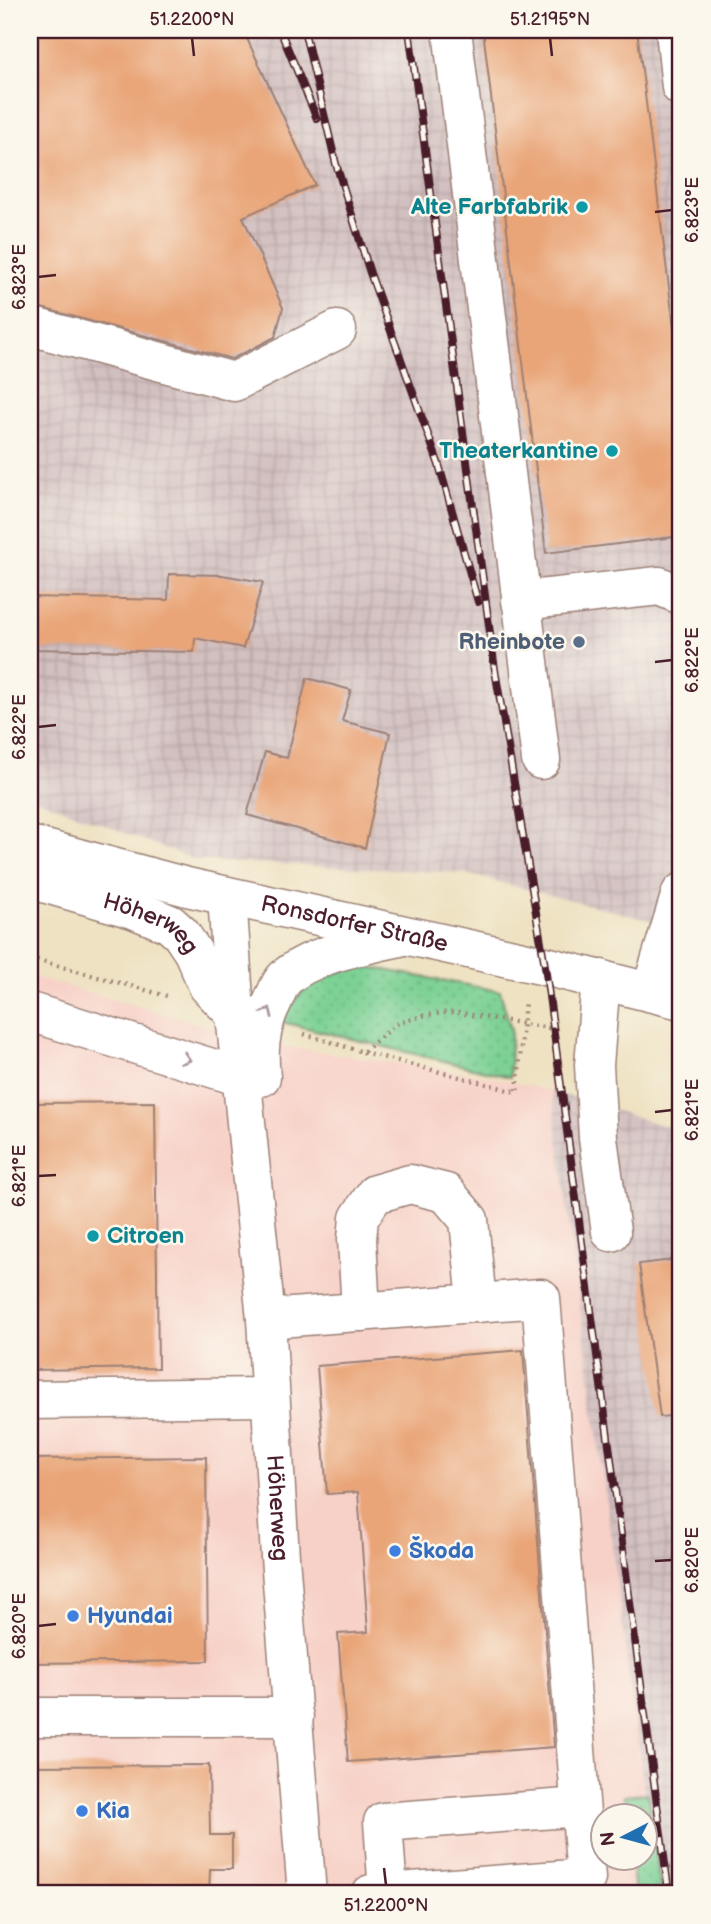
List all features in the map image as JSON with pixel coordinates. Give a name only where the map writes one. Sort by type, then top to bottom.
[{"type":"street","points":[[452,30],[541,760]]},
{"type":"street","points":[[675,30],[681,87]]},
{"type":"street","points":[[30,326],[234,383],[337,330]]},
{"type":"street","points":[[521,601],[659,586],[681,595]]},
{"type":"street","name":"Ronsdorfer Straße","points":[[30,845],[227,896],[528,962],[666,996]]},
{"type":"street","name":"Höherweg","points":[[30,879],[133,909],[170,924],[181,934],[193,953],[208,986],[249,1018]]},
{"type":"street","points":[[666,996],[681,893]]},
{"type":"street","name":"Höherweg","points":[[227,896],[249,1018],[259,1044],[263,1091],[246,1124]]},
{"type":"street","name":"Höherweg","points":[[307,1894],[280,1557],[266,1319],[241,1077],[249,1018],[283,980],[302,965],[403,936]]},
{"type":"street","points":[[601,979],[594,1065],[598,1138],[611,1232]]},
{"type":"street","points":[[30,1012],[241,1077]]},
{"type":"street","points":[[362,1312],[357,1239],[359,1218],[375,1194],[410,1184],[446,1193],[468,1220],[477,1303]]},
{"type":"street","points":[[266,1319],[541,1298],[586,1878],[380,1894],[383,1822],[580,1807]]},
{"type":"street","points":[[30,1400],[270,1397]]},
{"type":"street","points":[[30,1717],[294,1717]]},
{"type":"path","points":[[30,958],[171,996]]},
{"type":"path","points":[[249,1018],[363,1052],[517,1092],[528,962]]},
{"type":"path","points":[[363,1052],[398,1023],[425,1015],[453,1012],[574,1033],[594,1065]]},
{"type":"shaded area","points":[[30,30],[681,30],[681,928],[463,873],[195,860],[30,796]]},
{"type":"shaded area","points":[[30,976],[280,1046],[481,1075],[552,1091],[646,1801],[588,1801],[588,1871],[655,1871],[658,1894],[30,1894]]},
{"type":"shaded area","points":[[552,1091],[681,1131],[681,1894],[658,1894],[655,1871],[658,1871],[658,1801],[646,1801]]},
{"type":"green space","points":[[357,965],[500,991],[511,1030],[510,1077],[282,1022],[295,1000],[312,985]]},
{"type":"green space","points":[[648,1793],[649,1801],[625,1801],[624,1796]]},
{"type":"green space","points":[[632,1871],[658,1871],[661,1894],[635,1894]]},
{"type":"building","points":[[30,30],[136,30],[165,38],[185,30],[243,30],[315,185],[243,217],[283,308],[275,337],[232,359],[30,305]]},
{"type":"building","name":"Alte Farbfabrik","points":[[483,30],[637,30],[681,384],[681,536],[546,553]]},
{"type":"building","points":[[169,574],[222,575],[263,582],[243,648],[195,638],[194,652],[30,649],[30,597],[168,600]]},
{"type":"building","points":[[307,678],[351,690],[342,721],[390,733],[365,848],[247,815],[265,752],[287,758]]},
{"type":"building","name":"Citroen","points":[[155,1102],[158,1368],[30,1370],[30,1103]]},
{"type":"building","points":[[681,1259],[681,1415],[660,1417],[639,1264]]},
{"type":"building","points":[[523,1350],[554,1747],[348,1762],[338,1634],[368,1632],[358,1492],[327,1494],[317,1366]]},
{"type":"building","points":[[206,1457],[208,1661],[30,1663],[30,1459]]},
{"type":"building","points":[[209,1765],[210,1835],[232,1835],[232,1869],[210,1869],[209,1894],[30,1894],[30,1766]]},
{"type":"railway","points":[[280,30],[317,119]]},
{"type":"railway","points":[[304,30],[336,164],[370,273],[439,465],[478,602]]},
{"type":"railway","points":[[409,30],[495,670],[545,966],[669,1894]]},
{"type":"place","name":"Alte Farbfabrik","points":[[582,207]]},
{"type":"place","name":"Theaterkantine","points":[[612,451]]},
{"type":"place","name":"Rheinbote","points":[[579,642]]},
{"type":"place","name":"Citroen","points":[[93,1236]]},
{"type":"place","name":"Škoda","points":[[395,1551]]},
{"type":"place","name":"Hyundai","points":[[73,1616]]},
{"type":"place","name":"Kia","points":[[82,1811]]}]
